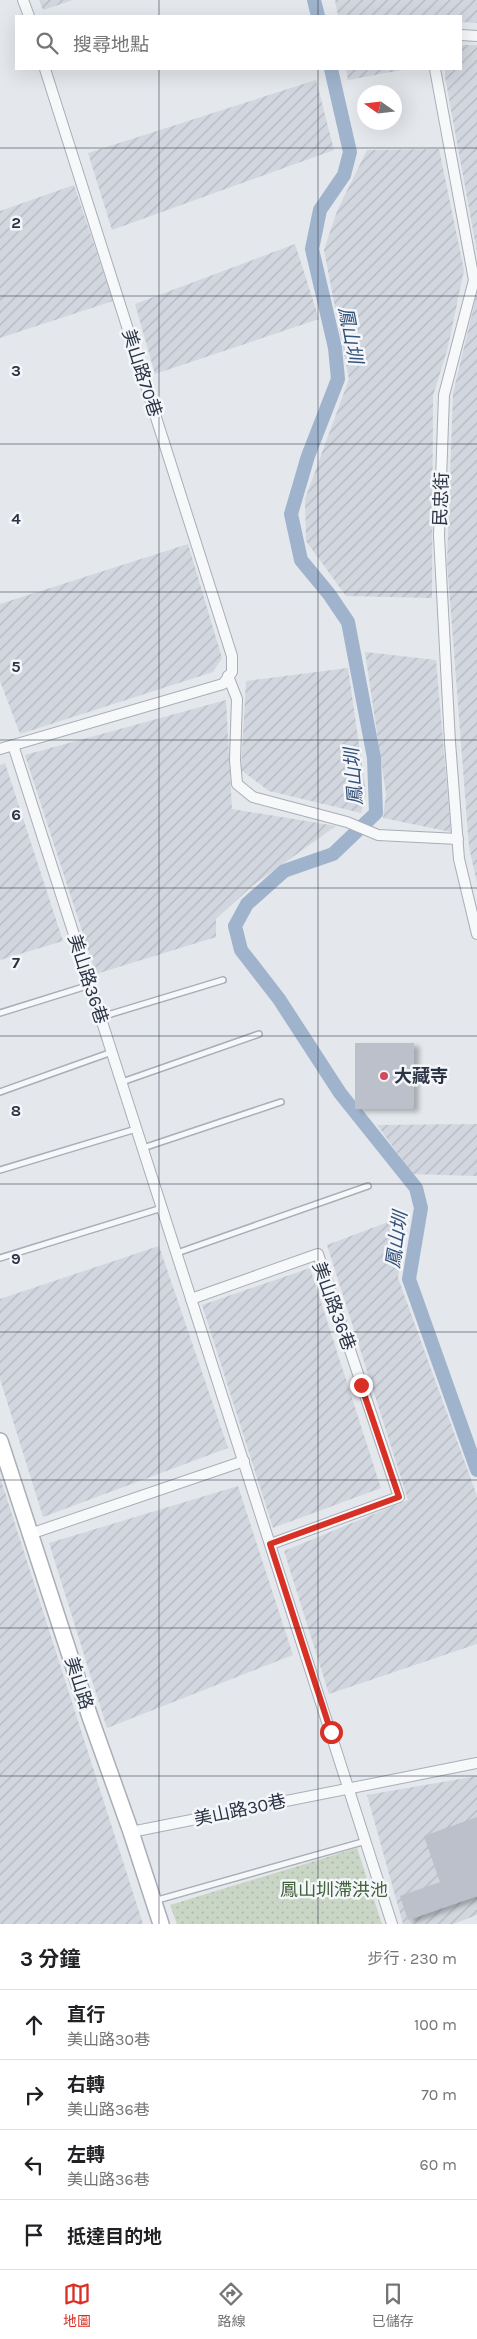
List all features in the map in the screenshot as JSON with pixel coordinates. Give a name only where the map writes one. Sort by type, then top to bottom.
[{"type":"street","points":[[23,0],[28,15]]},
{"type":"street","points":[[462,35],[477,36]]},
{"type":"street","name":"美山路70巷","points":[[45,70],[232,656],[232,672],[228,676],[237,699],[235,760],[237,784],[253,797],[348,822],[378,835],[458,839]]},
{"type":"street","name":"民忠街","points":[[434,70],[474,280],[444,395],[439,536],[450,742],[459,859],[477,934]]},
{"type":"street","points":[[0,749],[223,684],[228,676]]},
{"type":"street","name":"美山路36巷","points":[[13,745],[100,1017],[122,1082],[191,1299],[244,1461],[270,1544],[399,1497],[318,1254],[191,1299]]},
{"type":"street","name":"美山路","points":[[0,1441],[90,1717],[132,1832],[161,1924]]},
{"type":"street","points":[[30,1534],[244,1461]]},
{"type":"street","points":[[270,1544],[392,1924]]},
{"type":"street","name":"美山路30巷","points":[[132,1832],[477,1763]]},
{"type":"lane","points":[[100,1017],[222,980]]},
{"type":"lane","points":[[0,1012],[90,985]]},
{"type":"lane","points":[[122,1082],[259,1034]]},
{"type":"lane","points":[[0,1092],[112,1052]]},
{"type":"lane","points":[[143,1148],[281,1102]]},
{"type":"lane","points":[[0,1170],[136,1128]]},
{"type":"lane","points":[[177,1253],[368,1186]]},
{"type":"lane","points":[[0,1258],[162,1208]]},
{"type":"lane","points":[[154,1901],[366,1841]]},
{"type":"shaded area","points":[[39,0],[73,0],[43,10]]},
{"type":"shaded area","points":[[335,0],[477,0],[477,23],[462,22],[462,15],[338,15]]},
{"type":"shaded area","points":[[462,45],[477,45],[477,252],[445,70],[462,70]]},
{"type":"shaded area","points":[[346,70],[402,70],[348,80]]},
{"type":"shaded area","points":[[316,80],[334,150],[112,230],[88,153]]},
{"type":"shaded area","points":[[439,149],[464,270],[448,347],[433,396],[432,598],[346,596],[306,541],[305,499],[349,379],[324,250],[337,211],[367,150]]},
{"type":"shaded area","points":[[74,185],[113,301],[0,338],[0,211]]},
{"type":"shaded area","points":[[295,244],[319,319],[155,374],[135,304]]},
{"type":"shaded area","points":[[477,293],[477,883],[469,847],[447,562],[453,393]]},
{"type":"shaded area","points":[[188,544],[222,658],[213,672],[20,734],[0,681],[0,604]]},
{"type":"shaded area","points":[[365,652],[436,660],[451,832],[383,818],[386,794]]},
{"type":"shaded area","points":[[348,668],[366,793],[361,813],[269,791],[241,770],[246,681]]},
{"type":"shaded area","points":[[226,700],[232,809],[336,826],[252,886],[216,919],[216,937],[96,974],[25,755]]},
{"type":"shaded area","points":[[5,763],[63,941],[0,960],[0,765]]},
{"type":"shaded area","points":[[477,1124],[477,1176],[413,1174],[377,1125]]},
{"type":"shaded area","points":[[404,1216],[398,1278],[477,1496],[477,1644],[329,1694],[284,1551],[408,1500],[327,1245]]},
{"type":"shaded area","points":[[159,1246],[228,1448],[43,1517],[0,1379],[0,1299]]},
{"type":"shaded area","points":[[310,1268],[381,1488],[273,1528],[202,1305]]},
{"type":"shaded area","points":[[0,1477],[143,1924],[0,1924]]},
{"type":"shaded area","points":[[238,1486],[293,1655],[107,1728],[49,1543]]},
{"type":"shaded area","points":[[477,1776],[477,1915],[453,1924],[403,1924],[367,1795]]},
{"type":"green space","name":"鳳山圳滯洪池","points":[[357,1848],[382,1924],[177,1924],[170,1905]]},
{"type":"building","name":"大藏寺","points":[[355,1043],[414,1043],[413,1109],[355,1109]]},
{"type":"building","points":[[477,1817],[477,1896],[408,1920],[400,1896],[440,1882],[424,1836]]},
{"type":"waterway","name":"鳳山圳","points":[[314,0],[318,15]]},
{"type":"waterway","name":"鳳山圳","points":[[331,70],[350,152],[344,175],[320,210],[312,249],[335,348],[338,379],[308,456],[291,514],[301,560],[329,594],[348,622],[374,758],[376,813],[333,854],[284,871],[247,904],[235,926],[241,950],[279,999],[340,1093],[416,1188],[421,1208],[409,1279],[477,1470]]},
{"type":"place","name":"大藏寺","points":[[384,1076]]},
{"type":"route","points":[[331,1732],[270,1544],[399,1497],[361,1385]]}]
